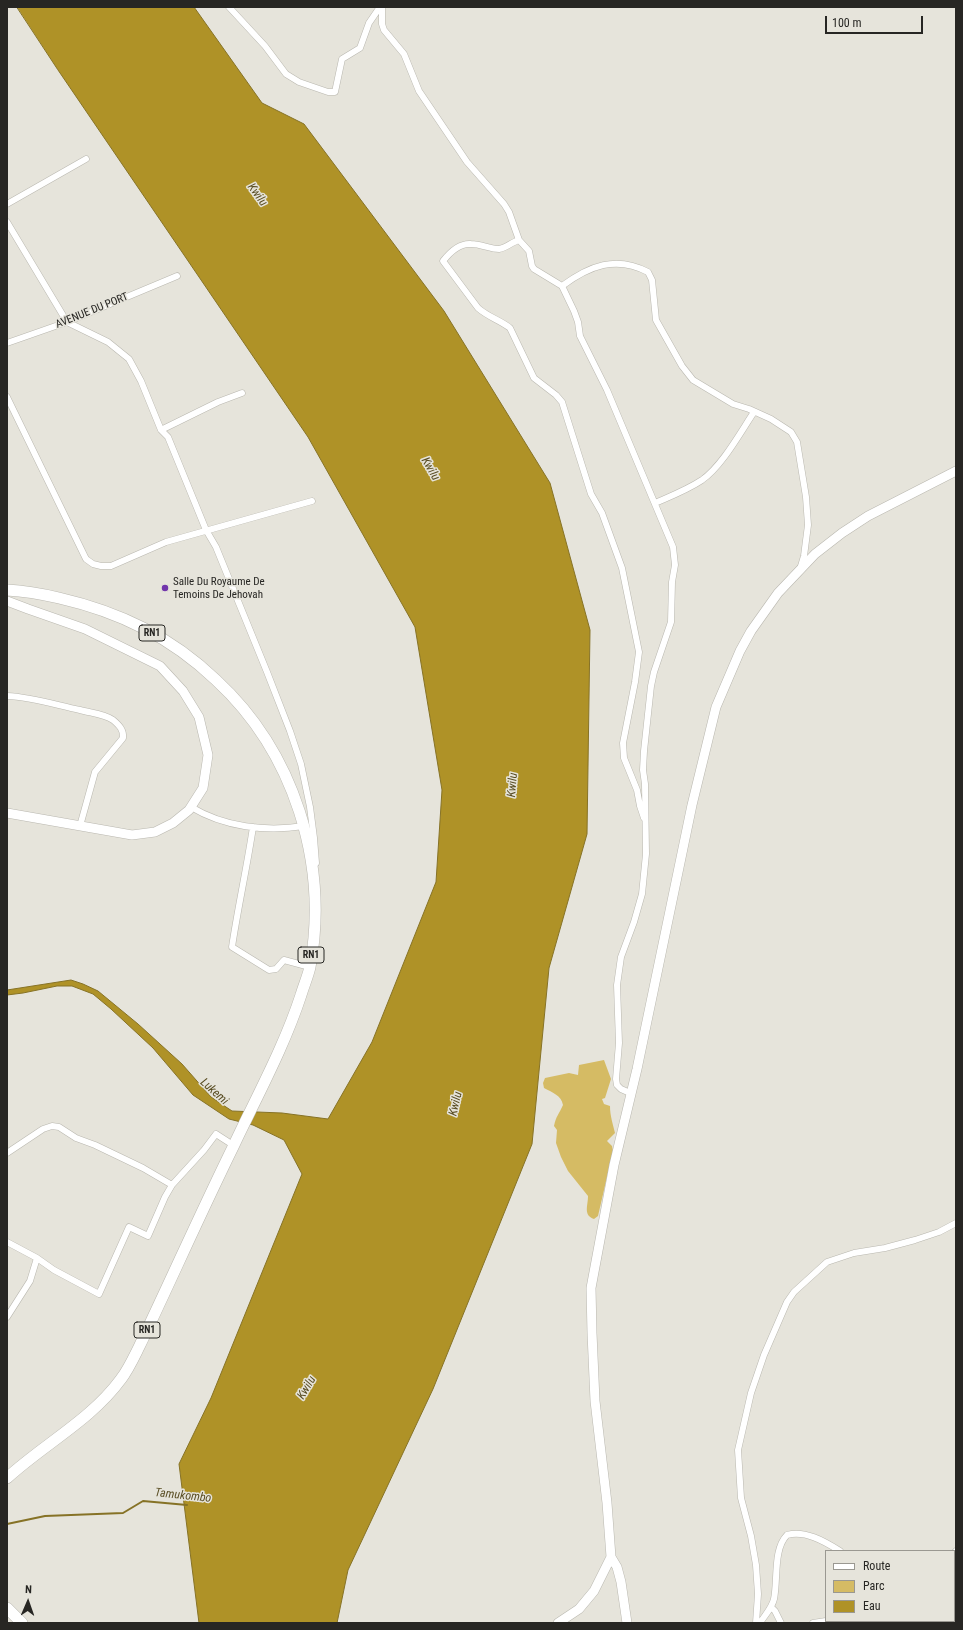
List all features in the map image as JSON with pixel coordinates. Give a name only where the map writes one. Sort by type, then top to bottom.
[{"type":"highway","name":"RN1","points":[[7,590],[26,591],[101,609],[139,626],[180,649],[227,690],[250,716],[264,735],[291,787],[304,826],[310,855],[315,900],[315,922],[310,967],[295,1012],[267,1076],[139,1347],[122,1379],[97,1406],[54,1442],[20,1466],[7,1478]]},
{"type":"highway","points":[[7,1608],[22,1623]]},
{"type":"main road","points":[[627,1623],[621,1582],[617,1567],[611,1557],[607,1503],[595,1401],[591,1288],[614,1165],[630,1093],[637,1069],[692,805],[716,707],[740,651],[751,631],[778,593],[815,554],[842,533],[868,516],[956,471]]},
{"type":"main road","points":[[7,600],[85,629],[160,666],[183,691],[199,717],[208,755],[203,788],[190,807],[173,823],[155,832],[132,835],[7,813]]},
{"type":"main road","points":[[558,1623],[579,1609],[594,1590],[611,1557]]},
{"type":"street","points":[[229,7],[265,46],[286,74],[299,82],[328,92],[335,92],[342,59],[360,48],[369,23],[381,7]]},
{"type":"street","points":[[381,7],[382,24],[384,30],[404,54],[419,91],[467,162],[504,204],[509,212],[519,240],[529,251],[531,263],[534,269],[562,286],[578,322],[580,336],[606,390],[673,548],[675,565],[672,582],[671,622],[654,672],[648,703],[643,770],[645,784],[646,854],[642,894],[634,922],[621,957],[617,984],[619,1043],[616,1079],[617,1085],[621,1089],[630,1093]]},
{"type":"street","points":[[7,204],[86,159]]},
{"type":"street","points":[[7,222],[67,322],[108,342],[129,359],[141,382],[160,430],[168,437],[206,530],[216,547],[264,664],[301,764],[314,838],[316,870],[315,900]]},
{"type":"street","points":[[519,240],[498,249],[471,244],[464,245],[457,248],[443,261],[478,308],[485,315],[503,322],[510,328],[534,378],[556,395],[562,402],[591,494],[602,513],[622,568],[639,652],[635,682],[623,743],[624,758],[637,790],[641,813],[645,819]]},
{"type":"street","points":[[562,286],[578,274],[593,267],[605,264],[628,264],[648,272],[652,280],[656,320],[682,366],[693,380],[733,404],[771,420],[791,432],[797,442],[806,497],[808,525],[804,556],[800,569]]},
{"type":"street","name":"AVENUE DU PORT","points":[[7,343],[67,322],[177,276]]},
{"type":"street","points":[[160,430],[242,392]]},
{"type":"street","points":[[7,397],[86,559],[93,564],[100,566],[112,566],[166,542],[312,501]]},
{"type":"street","points":[[655,503],[702,480],[717,466],[754,412]]},
{"type":"street","points":[[7,696],[32,699],[99,715],[112,720],[122,729],[124,733],[123,738],[95,772],[80,826]]},
{"type":"street","points":[[190,807],[211,818],[253,827],[284,829],[304,826]]},
{"type":"street","points":[[253,827],[247,870],[232,947],[268,970],[276,969],[284,960],[310,967]]},
{"type":"street","points":[[7,1153],[43,1129],[52,1126],[59,1127],[76,1138],[95,1145],[143,1168],[172,1185]]},
{"type":"street","points":[[7,1242],[37,1258],[54,1270],[99,1294],[129,1227],[148,1236],[165,1197],[172,1185],[204,1150],[216,1134],[234,1144]]},
{"type":"street","points":[[756,1623],[758,1594],[756,1565],[751,1536],[741,1498],[738,1450],[751,1393],[764,1354],[787,1302],[794,1292],[827,1262],[854,1253],[885,1248],[915,1240],[939,1232],[956,1223]]},
{"type":"street","points":[[7,1317],[30,1281],[37,1258]]},
{"type":"street","points":[[760,1623],[771,1607],[774,1598],[781,1543],[787,1535],[801,1534],[813,1537],[838,1550]]},
{"type":"street","points":[[771,1607],[775,1611],[781,1623]]},
{"type":"street","points":[[812,1623],[825,1621]]},
{"type":"green space","points":[[604,1060],[611,1079],[605,1098],[602,1099],[604,1104],[610,1106],[615,1133],[607,1141],[612,1146],[613,1151],[598,1216],[594,1219],[587,1213],[588,1196],[568,1171],[556,1143],[557,1130],[554,1126],[563,1105],[562,1102],[556,1095],[544,1088],[543,1083],[545,1078],[569,1073],[578,1075],[579,1065]]},
{"type":"water","name":"Kwilu","points":[[17,7],[194,7],[262,103],[304,124],[444,311],[550,483],[590,630],[587,834],[549,968],[532,1144],[433,1389],[348,1570],[337,1623],[199,1623],[179,1464],[211,1398],[302,1174],[284,1140],[253,1125],[229,1119],[193,1095],[153,1048],[93,994],[72,986],[57,986],[7,995],[7,990],[71,980],[83,984],[98,991],[138,1024],[182,1064],[211,1097],[232,1111],[282,1113],[328,1119],[372,1042],[436,882],[442,790],[415,627],[308,437],[58,70]]},
{"type":"waterway","name":"Tamukombo","points":[[7,1524],[45,1516],[123,1513],[143,1501],[187,1505]]},
{"type":"place","name":"Salle Du Royaume De Temoins De Jehovah","points":[[165,588]]},
{"type":"water label","name":"Lukemi","points":[[214,1092]]}]
